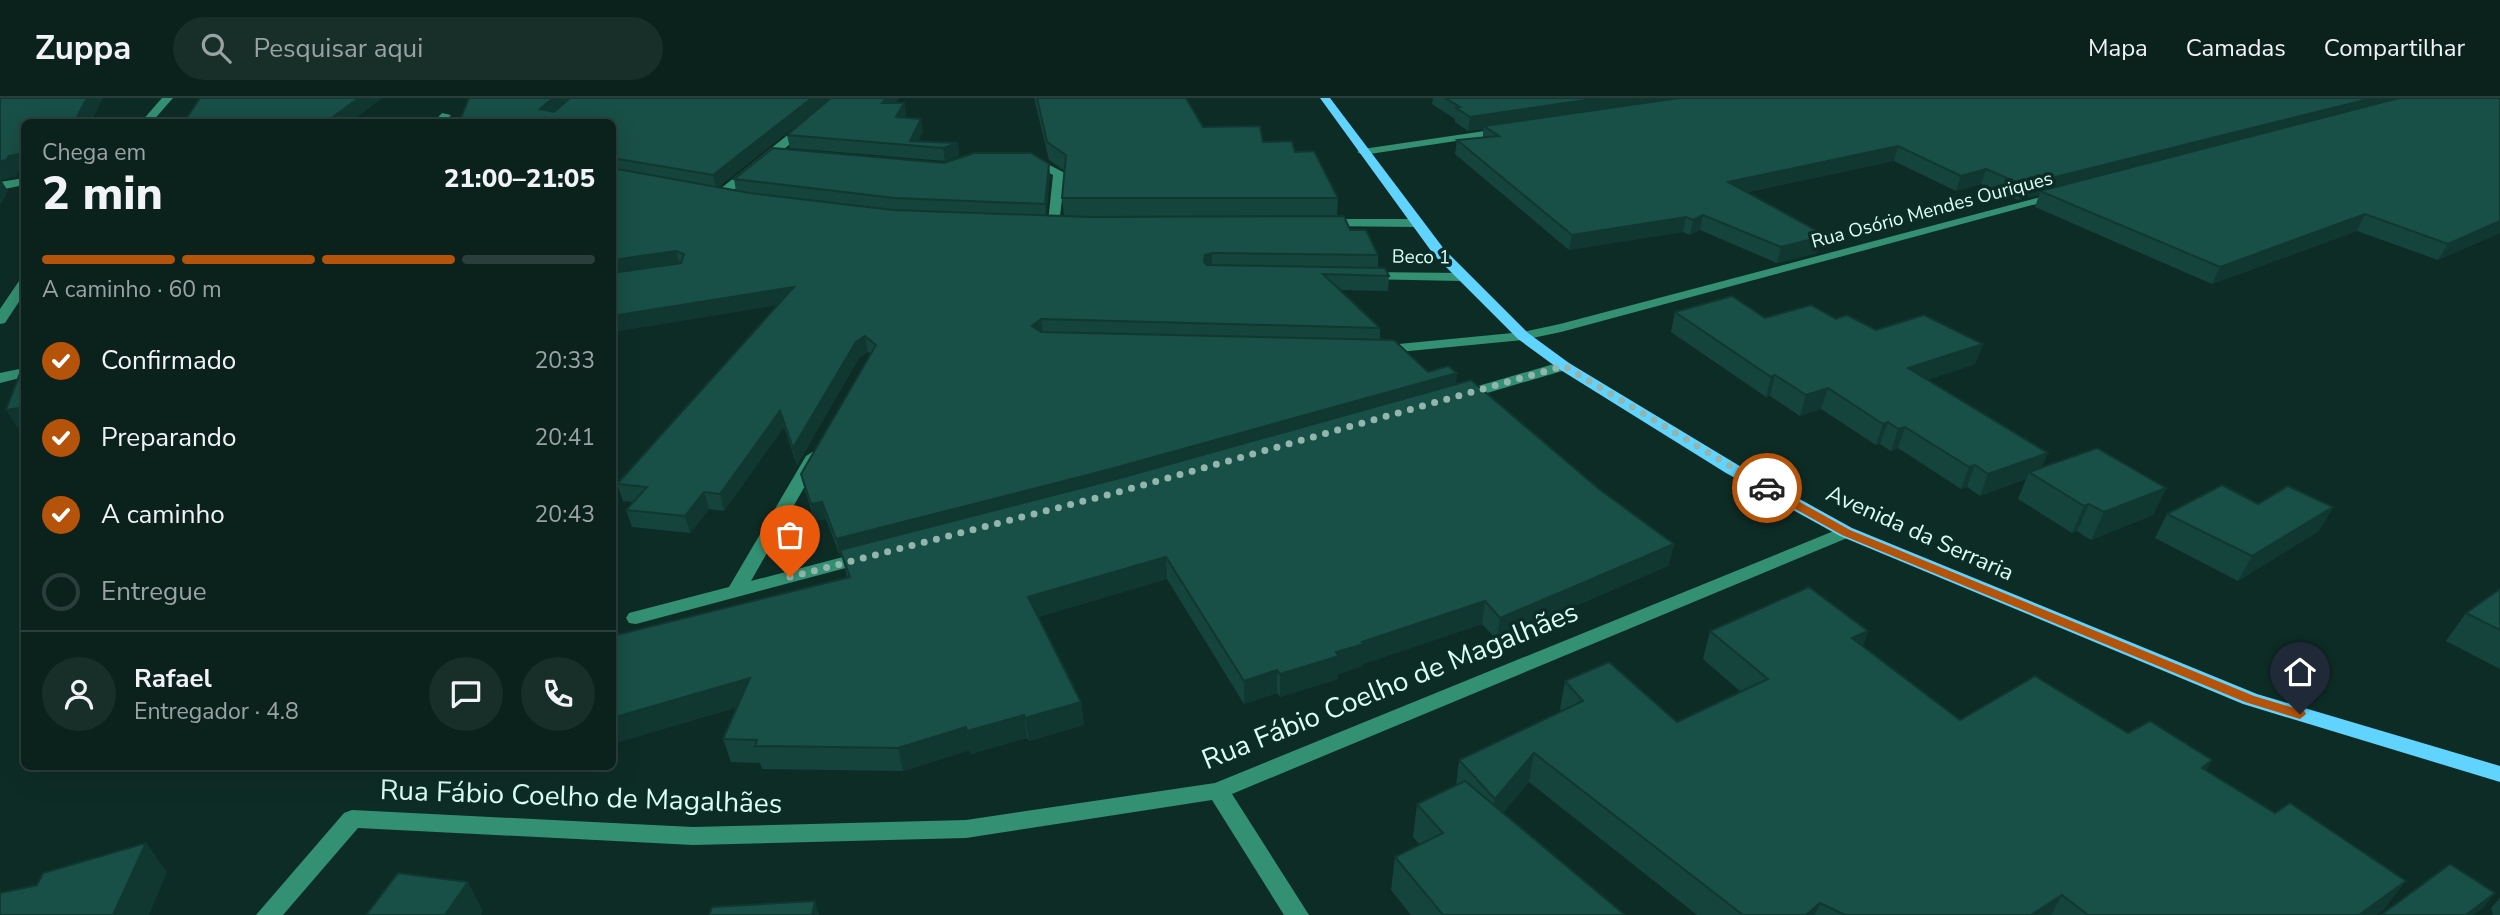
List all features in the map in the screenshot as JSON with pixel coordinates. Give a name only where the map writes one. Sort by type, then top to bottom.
[{"type":"main road","name":"Avenida da Serraria","points":[[1325,98],[1416,223],[1462,277],[1523,336],[1564,366],[1732,469],[1846,532],[2250,699],[2500,774]]},
{"type":"street","points":[[149,119],[168,98]]},
{"type":"street","points":[[719,196],[841,98]]},
{"type":"street","points":[[1363,152],[1519,129]]},
{"type":"street","points":[[773,153],[787,154]]},
{"type":"street","points":[[1011,159],[1036,159],[1059,173],[1054,221]]},
{"type":"street","points":[[0,186],[21,182]]},
{"type":"street","name":"Rua Osório Mendes Ouriques","points":[[1357,349],[1384,350],[1523,336],[2070,194]]},
{"type":"street","points":[[1314,223],[1416,223]]},
{"type":"street","name":"Beco 1","points":[[1347,275],[1462,277]]},
{"type":"street","points":[[0,320],[21,288]]},
{"type":"street","points":[[1442,402],[1564,366]]},
{"type":"street","points":[[0,377],[21,374]]},
{"type":"street","points":[[736,591],[823,440]]},
{"type":"street","name":"Rua Fábio Coelho de Magalhães","points":[[268,915],[352,819],[693,836],[966,829],[1218,791],[1846,532]]},
{"type":"street","points":[[636,618],[885,553]]},
{"type":"street","points":[[1218,791],[1297,915]]},
{"type":"building","points":[[0,98],[87,98],[76,119],[21,119],[21,154],[0,161]]},
{"type":"building","points":[[200,98],[359,98],[330,119],[186,119]]},
{"type":"building","points":[[469,98],[553,98],[540,109],[554,112],[570,98],[812,98],[713,175],[616,159],[616,119],[460,119]]},
{"type":"building","points":[[831,98],[886,98],[882,103],[904,103],[896,117],[921,119],[910,141],[958,143],[943,148],[787,135]]},
{"type":"building","points":[[1037,98],[1186,98],[1203,127],[1260,126],[1263,142],[1292,141],[1295,152],[1314,151],[1338,198],[1062,198],[1066,155],[1047,142]]},
{"type":"building","points":[[1445,98],[1600,98],[1470,117]]},
{"type":"building","points":[[1679,98],[2373,98],[2023,185],[1986,169],[1961,176],[1898,146],[1728,182],[1823,234],[1821,237],[1781,247],[1703,215],[1693,220],[1686,217],[1572,235],[1457,140],[1499,136],[1484,126]]},
{"type":"building","points":[[2399,98],[2500,98],[2500,221],[2448,244],[2365,214],[2220,267],[2040,191]]},
{"type":"building","points":[[773,148],[944,163],[974,153],[1031,153],[1049,164],[1045,204],[894,198],[734,179]]},
{"type":"building","points":[[616,169],[750,193],[893,210],[1090,217],[1344,216],[1350,230],[1366,230],[1378,255],[1212,253],[1205,255],[1204,262],[1207,265],[1385,268],[1389,276],[1323,274],[1380,328],[1041,319],[1032,326],[1041,332],[1394,340],[1428,372],[1448,366],[1457,373],[1107,470],[836,539],[822,502],[811,504],[801,474],[876,345],[865,336],[856,342],[793,448],[780,411],[720,494],[704,492],[685,516],[626,510],[647,487],[617,484],[794,287],[616,315],[616,272],[681,263],[684,254],[676,251],[616,259]]},
{"type":"building","points":[[1732,296],[1765,318],[1811,305],[1836,319],[1847,315],[1876,330],[1924,315],[1983,344],[1908,368],[2048,453],[1988,474],[1975,465],[1969,467],[1905,427],[1898,429],[1888,422],[1883,424],[1828,388],[1806,395],[1775,375],[1771,377],[1675,312]]},
{"type":"building","points":[[21,371],[21,408],[6,410]]},
{"type":"building","points":[[1471,380],[1599,489],[1674,544],[1500,618],[1485,601],[1336,652],[1339,656],[1280,674],[1277,670],[1244,681],[1166,557],[1028,597],[1081,702],[967,731],[966,727],[898,748],[755,746],[757,740],[723,739],[750,678],[616,717],[616,635],[850,577],[840,550],[1120,478]]},
{"type":"building","points":[[2097,448],[2166,488],[2104,512],[2089,504],[2084,506],[2029,472]]},
{"type":"building","points":[[2222,485],[2258,504],[2288,486],[2333,507],[2252,556],[2167,514]]},
{"type":"building","points":[[1809,587],[1868,631],[1852,638],[1960,720],[2035,676],[2128,733],[2150,721],[2212,760],[2202,768],[2275,813],[2290,803],[2406,881],[2359,915],[2088,915],[2062,895],[2031,915],[1845,915],[1820,903],[1806,915],[1743,915],[1534,753],[1495,799],[1459,760],[1583,701],[1565,681],[1609,662],[1677,722],[1768,679],[1710,631]]},
{"type":"building","points":[[2500,589],[2500,630],[2466,613]]},
{"type":"building","points":[[1465,781],[1625,915],[1443,915],[1395,857],[1443,833],[1417,804]]},
{"type":"building","points":[[146,843],[113,915],[0,915],[0,893],[37,885],[43,873]]},
{"type":"building","points":[[2450,864],[2495,893],[2466,915],[2381,915]]},
{"type":"building","points":[[398,873],[468,882],[445,915],[366,915]]},
{"type":"building","points":[[815,901],[812,915],[709,915],[712,907]]},
{"type":"way so far","points":[[790,577],[1115,493],[1564,366],[1767,488]]},
{"type":"route","points":[[1767,488],[1846,532],[2250,699],[2300,714]]}]
